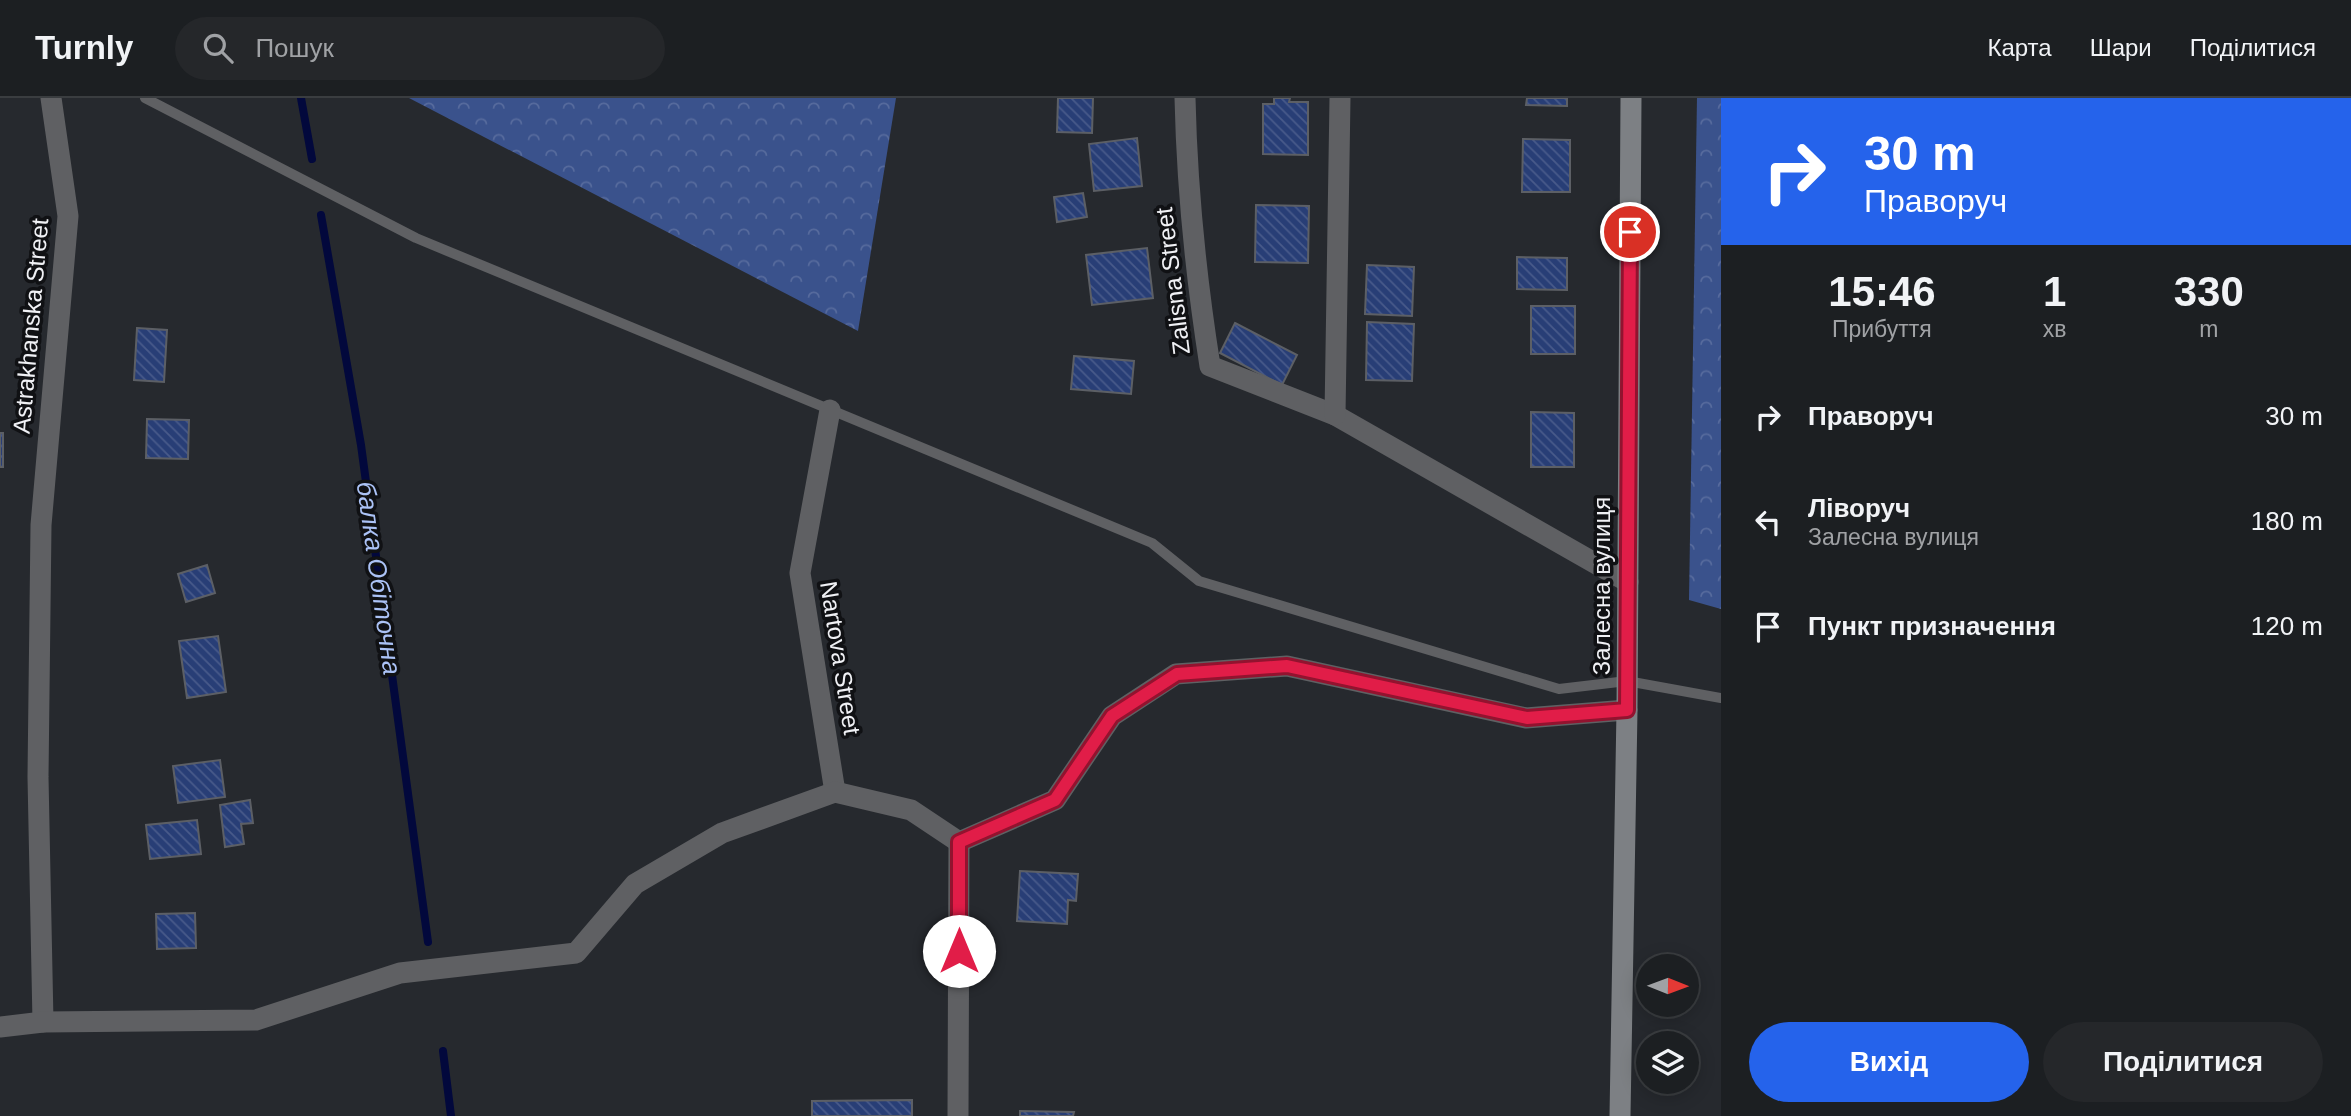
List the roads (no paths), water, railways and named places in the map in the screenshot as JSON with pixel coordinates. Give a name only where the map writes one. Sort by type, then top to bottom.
[{"type":"main road","name":"Залесна вулиця","points":[[1620,1116],[1627,710],[1631,98]]},
{"type":"street","name":"Astrakhanska Street","points":[[43,1022],[38,777],[41,525],[68,216],[51,98]]},
{"type":"street","name":"Zalisna Street","points":[[1185,98],[1195,269],[1210,366],[1335,415],[1628,582]]},
{"type":"street","points":[[1335,415],[1340,98]]},
{"type":"street","name":"Nartova Street","points":[[830,410],[800,573],[835,792]]},
{"type":"street","points":[[959,842],[1055,800],[1112,716],[1177,674],[1287,666],[1527,718],[1627,710]]},
{"type":"street","points":[[0,1027],[43,1022],[256,1020],[400,973],[576,953],[635,884],[722,833],[835,792],[911,810],[959,842]]},
{"type":"street","points":[[958,1116],[959,842]]},
{"type":"lane","points":[[145,98],[416,238],[1152,543],[1199,581],[1559,689],[1627,681],[1721,698]]},
{"type":"waterway","name":"балка Обіточна","points":[[301,98],[312,159]]},
{"type":"waterway","name":"балка Обіточна","points":[[321,215],[361,445],[428,942]]},
{"type":"waterway","name":"балка Обіточна","points":[[443,1051],[451,1116]]}]
